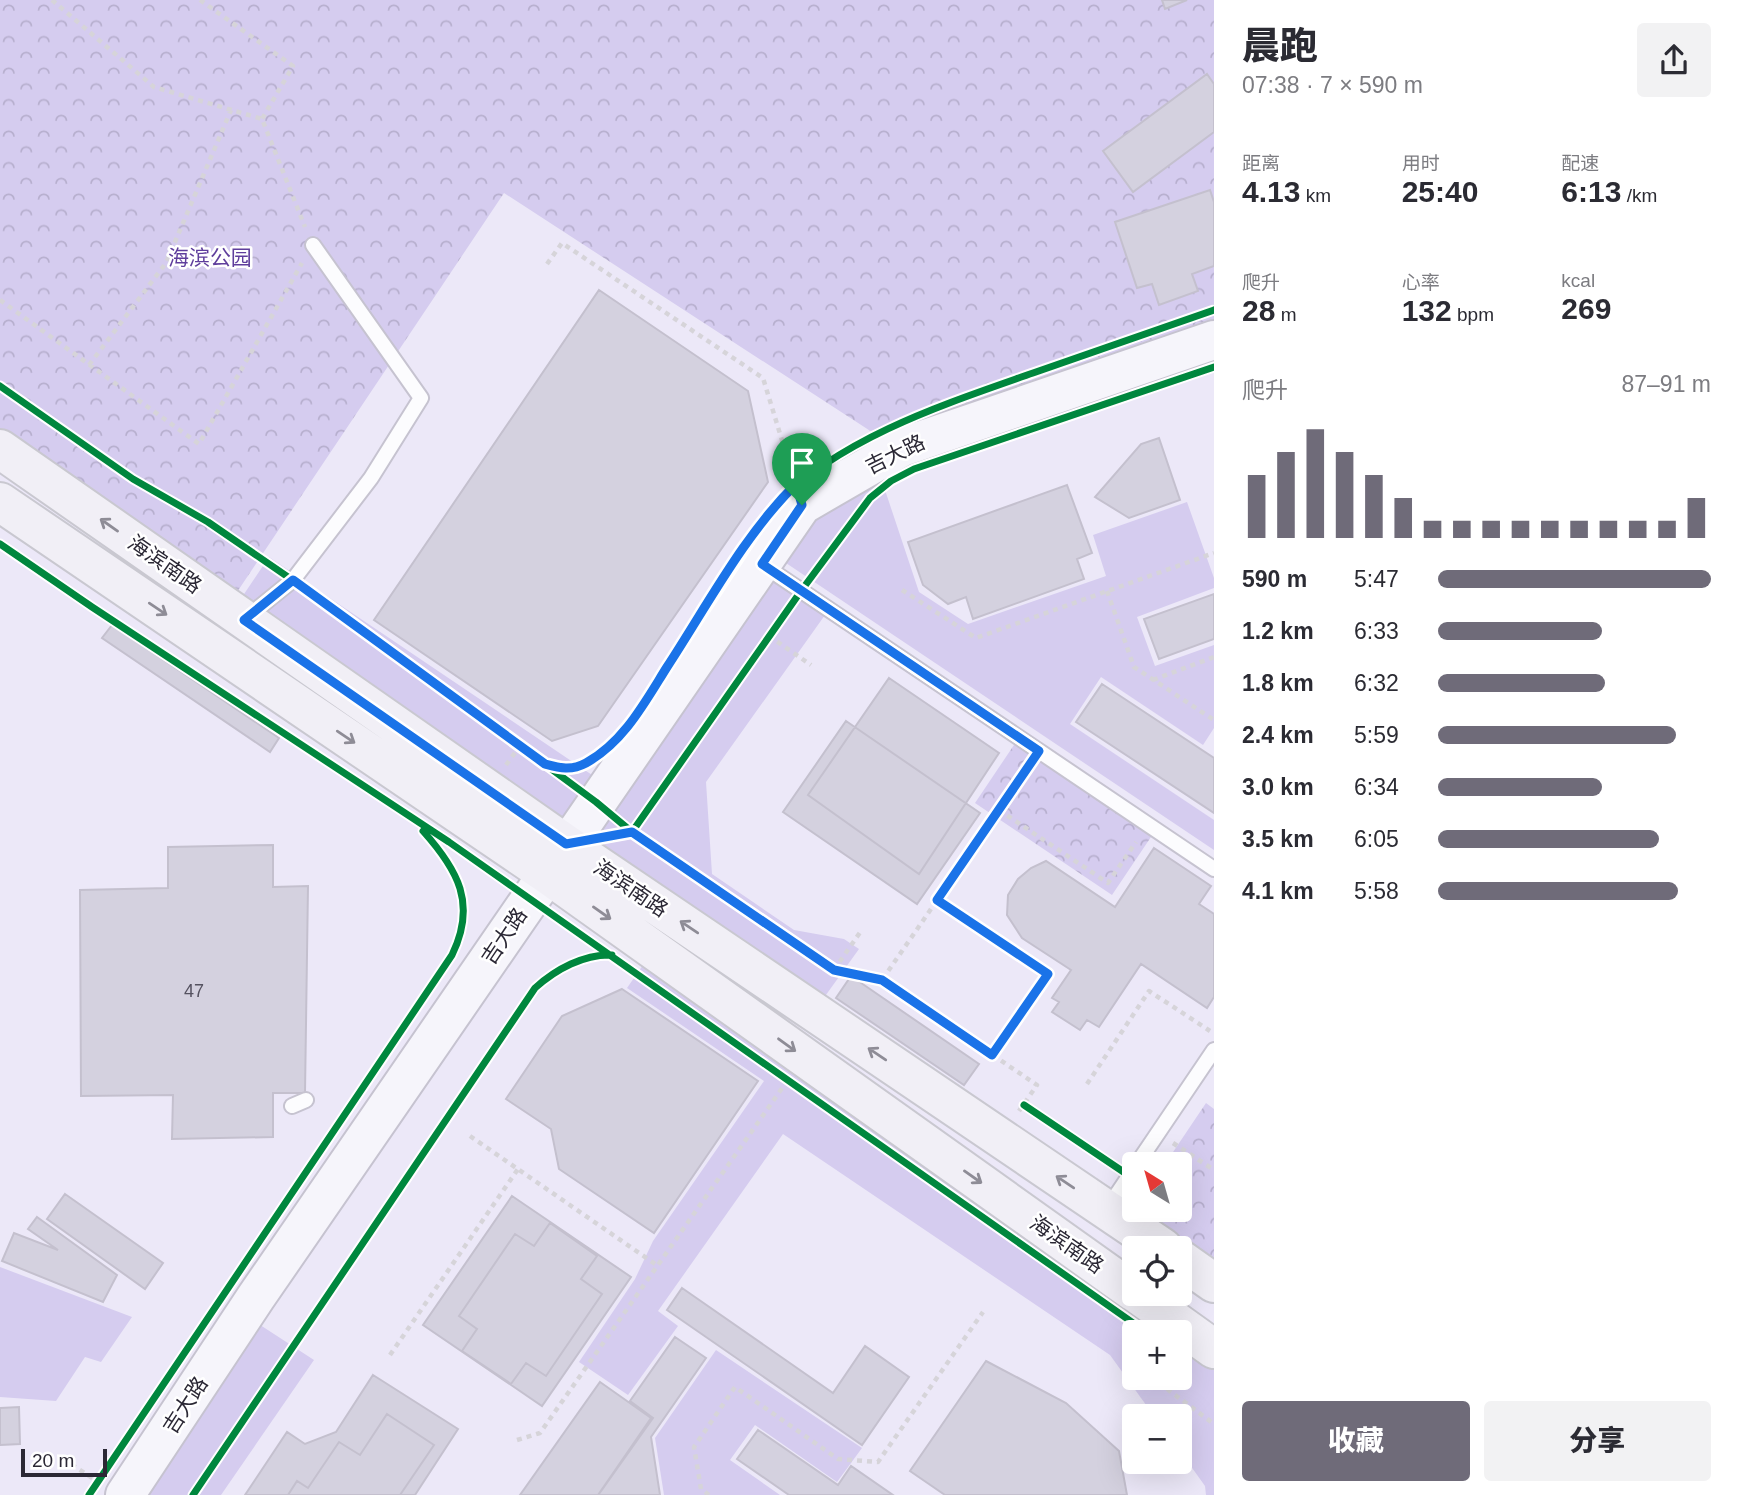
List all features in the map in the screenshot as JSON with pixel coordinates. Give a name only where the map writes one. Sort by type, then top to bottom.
[{"type":"main road","name":"吉大路","points":[[106,1484],[256,1297],[802,505],[902,447],[1214,340]]},
{"type":"main road","name":"海滨南路","points":[[0,449],[244,620],[556,859],[1122,1283]]},
{"type":"main road","name":"海滨南路","points":[[0,502],[556,859],[1000,1138],[1145,1236]]},
{"type":"main road","points":[[1192,1267],[1214,1283]]},
{"type":"main road","name":"海滨南路","points":[[1153,1306],[1214,1349]]},
{"type":"lane","points":[[244,620],[293,580],[371,478],[421,398],[313,245]]},
{"type":"lane","points":[[762,564],[1214,869]]},
{"type":"lane","points":[[1145,1152],[1214,1050]]},
{"type":"lane","points":[[1106,1210],[1122,1187]]},
{"type":"path","points":[[52,0],[154,87],[262,119]]},
{"type":"path","points":[[200,0],[293,65],[262,119]]},
{"type":"path","points":[[89,365],[166,263],[231,110]]},
{"type":"path","points":[[0,300],[199,444],[313,245],[262,119]]},
{"type":"path","points":[[547,264],[562,243],[762,378],[802,505]]},
{"type":"path","points":[[902,590],[976,638],[1214,553]]},
{"type":"path","points":[[762,647],[801,591]]},
{"type":"path","points":[[1107,591],[1134,667],[1214,720]]},
{"type":"path","points":[[769,636],[811,665]]},
{"type":"path","points":[[1152,680],[1214,657]]},
{"type":"path","points":[[509,738],[528,752]]},
{"type":"path","points":[[882,980],[1039,751]]},
{"type":"path","points":[[999,810],[1108,883],[1148,824]]},
{"type":"path","points":[[937,900],[1048,974],[992,1055]]},
{"type":"path","points":[[834,970],[861,931]]},
{"type":"path","points":[[822,962],[834,970],[846,972]]},
{"type":"path","points":[[870,977],[882,980],[1037,1085],[1000,1138]]},
{"type":"path","points":[[1087,1084],[1149,991],[1214,1034]]},
{"type":"path","points":[[517,1440],[540,1433],[789,1079],[778,1071]]},
{"type":"path","points":[[1024,1105],[1034,1112]]},
{"type":"path","points":[[1158,1133],[1214,1170]]},
{"type":"path","points":[[470,1136],[658,1266]]},
{"type":"path","points":[[390,1355],[518,1169]]},
{"type":"path","points":[[709,1495],[701,1489],[694,1447],[735,1387],[838,1459],[878,1461],[983,1312]]},
{"type":"path","points":[[1168,1390],[1214,1424]]},
{"type":"path","points":[[63,1458],[106,1484]]},
{"type":"green space","name":"海滨公园","points":[[0,0],[1214,0],[1214,333],[895,447],[504,193],[227,607],[0,448]]},
{"type":"green space","points":[[878,469],[919,592],[968,624],[1106,576],[1093,535],[1187,502],[1214,578],[1214,588],[1137,617],[1155,666],[1214,645],[1214,728],[1203,745],[1101,677],[1070,724],[1214,820],[1214,850],[780,559],[812,511]]},
{"type":"green space","points":[[269,557],[601,781],[569,827],[238,603]]},
{"type":"green space","points":[[763,573],[825,615],[706,782],[712,874],[794,930],[844,939],[859,949],[818,1006],[578,842]]},
{"type":"green space","points":[[1018,739],[1155,831],[1112,895],[975,803]]},
{"type":"green space","points":[[650,955],[1122,1291],[1122,1306],[1143,1306],[1162,1320],[1122,1320],[1122,1372],[1110,1355],[783,1134],[658,1311],[678,1326],[628,1395],[579,1362],[635,1279],[653,1241],[764,1081],[627,988]]},
{"type":"green space","points":[[1206,1103],[1214,1109],[1214,1264],[1192,1249],[1192,1236],[1173,1236],[1153,1222],[1192,1222],[1192,1152],[1173,1152]]},
{"type":"green space","points":[[0,1267],[132,1317],[101,1362],[85,1357],[56,1401],[0,1397]]},
{"type":"green space","points":[[251,1319],[314,1360],[221,1495],[135,1495]]},
{"type":"green space","points":[[1192,1340],[1214,1356],[1214,1495],[1206,1495],[1205,1486],[1192,1468],[1192,1404],[1145,1404],[1135,1390],[1192,1390]]},
{"type":"green space","points":[[716,1350],[862,1448],[837,1482],[755,1425],[730,1460],[780,1495],[664,1495],[655,1438]]},
{"type":"building","points":[[1162,0],[1187,0],[1165,9]]},
{"type":"building","points":[[1207,74],[1214,84],[1214,132],[1133,192],[1103,151]]},
{"type":"building","points":[[1210,190],[1214,202],[1214,266],[1192,274],[1198,291],[1159,305],[1152,284],[1137,288],[1115,222]]},
{"type":"building","points":[[599,290],[748,391],[768,482],[598,726],[552,741],[374,620]]},
{"type":"building","points":[[1159,438],[1180,500],[1129,518],[1095,497],[1141,444]]},
{"type":"building","points":[[1067,485],[1092,553],[1077,559],[1084,579],[973,619],[966,597],[948,604],[923,585],[908,542]]},
{"type":"building","points":[[1214,594],[1214,639],[1159,659],[1144,619]]},
{"type":"building","points":[[112,625],[279,738],[270,752],[102,638]]},
{"type":"building","points":[[889,678],[999,753],[919,874],[808,795]]},
{"type":"building","points":[[1102,684],[1214,758],[1214,813],[1076,722]]},
{"type":"building","points":[[846,721],[980,813],[917,904],[783,812]]},
{"type":"building","points":[[273,845],[273,887],[308,886],[305,1093],[273,1093],[273,1137],[172,1139],[173,1095],[81,1096],[80,890],[168,888],[168,847]]},
{"type":"building","points":[[1154,848],[1211,886],[1199,904],[1214,914],[1214,997],[1207,1008],[1141,964],[1099,1027],[1087,1020],[1080,1030],[1052,1012],[1059,1002],[1052,998],[1071,970],[1022,938],[1007,915],[1008,895],[1018,879],[1031,868],[1046,861],[1115,907]]},
{"type":"building","points":[[851,976],[979,1064],[964,1085],[836,998]]},
{"type":"building","points":[[622,989],[758,1081],[654,1233],[559,1169],[551,1129],[506,1099],[562,1016]]},
{"type":"building","points":[[65,1194],[163,1263],[145,1289],[47,1219]]},
{"type":"building","points":[[512,1196],[631,1277],[542,1406],[423,1325]]},
{"type":"building","points":[[37,1217],[117,1275],[103,1302],[2,1261],[14,1233],[58,1250],[28,1229]]},
{"type":"building","points":[[550,1223],[597,1256],[581,1279],[602,1294],[546,1376],[526,1363],[511,1384],[462,1351],[477,1329],[459,1316],[515,1234],[534,1246]]},
{"type":"building","points":[[682,1288],[833,1393],[865,1346],[909,1377],[862,1445],[667,1310]]},
{"type":"building","points":[[675,1337],[706,1358],[651,1437],[660,1495],[601,1495],[599,1494],[653,1418],[630,1401]]},
{"type":"building","points":[[986,1361],[1066,1403],[1119,1451],[1127,1495],[945,1495],[910,1471]]},
{"type":"building","points":[[373,1375],[458,1429],[415,1495],[245,1495],[287,1432],[305,1444],[336,1432]]},
{"type":"building","points":[[600,1382],[651,1418],[598,1495],[520,1495]]},
{"type":"building","points":[[19,1407],[20,1444],[0,1445],[0,1408]]},
{"type":"building","points":[[387,1414],[434,1445],[400,1495],[288,1495],[297,1481],[308,1488],[339,1442],[360,1455]]},
{"type":"building","points":[[758,1430],[838,1485],[851,1466],[893,1495],[789,1495],[737,1459]]},
{"type":"cycle path","points":[[548,765],[568,769],[579,767],[603,752],[629,726],[775,504],[802,480],[832,459],[863,441],[930,411],[1214,310]]},
{"type":"cycle path","points":[[566,844],[632,832],[801,591],[870,498],[891,481],[914,469],[1214,367]]},
{"type":"cycle path","points":[[0,386],[133,479],[208,522],[336,610],[596,802],[632,832],[834,970],[882,980]]},
{"type":"cycle path","points":[[0,544],[449,842],[1129,1320]]},
{"type":"cycle path","points":[[89,1495],[452,955],[463,920],[460,888],[446,860],[423,831]]},
{"type":"cycle path","points":[[193,1495],[535,988],[571,964],[591,957],[612,955]]},
{"type":"cycle path","points":[[1024,1105],[1122,1171]]},
{"type":"route","points":[[796,484],[802,505],[762,564],[1039,751],[937,900],[1048,974],[992,1055],[882,980],[834,970],[632,832],[566,844],[244,620],[293,580],[545,764],[569,769],[584,764],[603,751],[629,726],[775,504],[796,484]]}]
